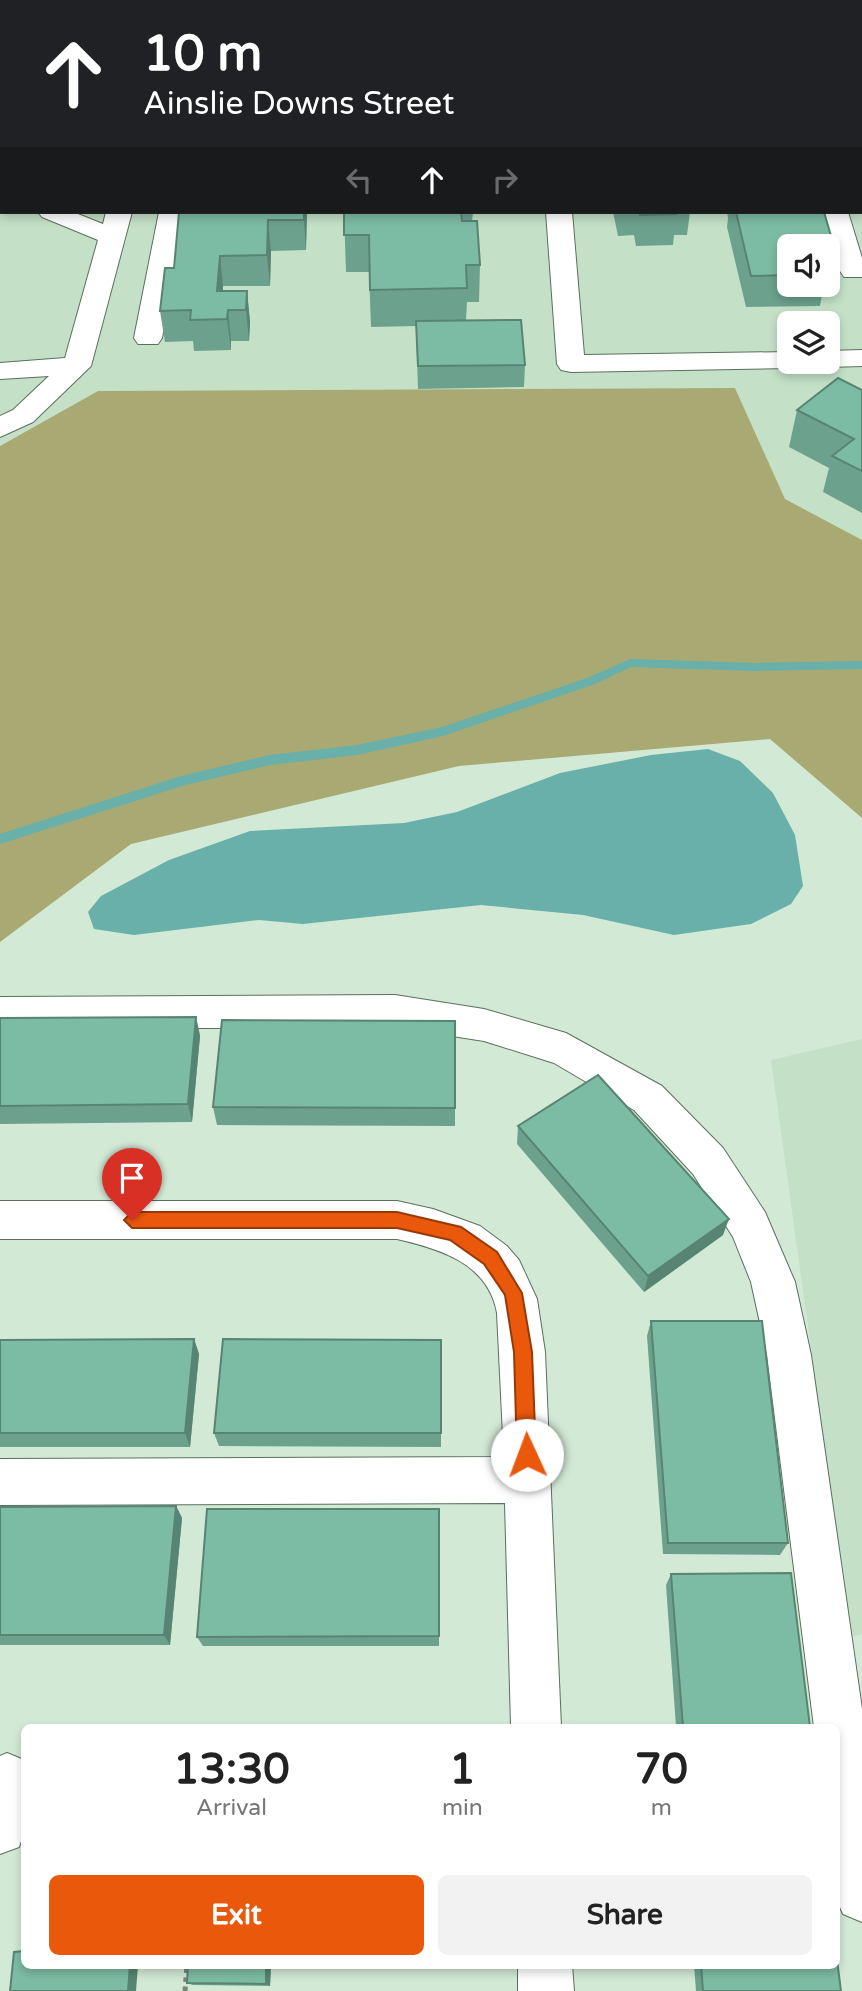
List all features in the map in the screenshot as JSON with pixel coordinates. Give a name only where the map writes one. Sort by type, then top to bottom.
[{"type":"street","points":[[0,428],[23,416],[77,366],[116,224],[62,214]]},
{"type":"street","points":[[148,338],[172,214]]},
{"type":"street","points":[[559,214],[571,364],[777,359]]},
{"type":"street","points":[[836,214],[853,271]]},
{"type":"street","points":[[840,359],[862,358]]},
{"type":"street","points":[[0,371],[77,366]]},
{"type":"street","points":[[0,1013],[395,1011],[484,1025],[566,1050],[648,1098],[708,1161],[750,1226],[773,1282],[789,1355],[856,1792],[862,1895]]},
{"type":"street","points":[[0,1220],[397,1220],[454,1233],[491,1258],[513,1293],[523,1352],[536,1724]]},
{"type":"street","points":[[0,1482],[527,1480]]},
{"type":"street","points":[[0,1828],[10,1779]]},
{"type":"street","points":[[545,1969],[546,1991]]},
{"type":"path","points":[[185,1991],[187,1969]]},
{"type":"shaded area","points":[[0,214],[862,214],[862,540],[785,499],[735,388],[98,391],[0,446]]},
{"type":"shaded area","points":[[862,1039],[862,1634],[851,1637],[771,1060]]},
{"type":"green space","points":[[735,388],[785,499],[862,540],[862,818],[770,739],[459,766],[131,844],[0,942],[0,446],[98,391]]},
{"type":"water","points":[[708,749],[740,761],[773,793],[795,835],[803,886],[791,904],[751,924],[674,935],[583,915],[481,905],[303,924],[259,920],[134,935],[94,929],[88,912],[101,896],[169,860],[250,831],[404,823],[457,812],[560,773],[651,755]]},
{"type":"building","points":[[179,214],[304,214],[304,220],[268,220],[267,255],[220,256],[217,291],[247,291],[246,310],[228,310],[227,319],[190,320],[191,310],[160,311],[165,268],[174,268]]},
{"type":"building","points":[[344,214],[461,214],[462,221],[477,221],[480,265],[466,265],[467,288],[370,290],[369,235],[344,235]]},
{"type":"building","points":[[736,214],[825,214],[830,234],[777,234],[777,275],[751,276]]},
{"type":"building","points":[[521,320],[525,365],[418,366],[416,321]]},
{"type":"building","points":[[838,378],[862,390],[862,471],[832,456],[854,439],[797,410]]},
{"type":"building","points":[[196,1017],[188,1104],[0,1106],[0,1018]]},
{"type":"building","points":[[222,1020],[455,1021],[455,1108],[213,1107]]},
{"type":"building","points":[[598,1075],[729,1219],[648,1276],[518,1126]]},
{"type":"building","points":[[651,1321],[762,1321],[788,1543],[668,1543]]},
{"type":"building","points":[[194,1339],[185,1433],[0,1433],[0,1340]]},
{"type":"building","points":[[223,1339],[441,1340],[441,1433],[214,1433]]},
{"type":"building","points":[[176,1506],[164,1635],[0,1635],[0,1507]]},
{"type":"building","points":[[207,1509],[439,1509],[439,1636],[197,1637]]},
{"type":"building","points":[[791,1573],[810,1724],[683,1724],[671,1574]]},
{"type":"building","points":[[21,1951],[21,1969],[130,1969],[128,1991],[10,1991],[14,1952]]},
{"type":"building","points":[[188,1969],[266,1969],[266,1984],[187,1983]]},
{"type":"building","points":[[701,1969],[838,1969],[841,1991],[703,1991]]},
{"type":"waterway","points":[[0,839],[181,781],[270,760],[357,750],[443,731],[591,681],[630,663],[755,667],[862,665]]},
{"type":"route","points":[[132,1220],[397,1220],[454,1233],[491,1258],[513,1293],[523,1352],[527,1455]]}]
